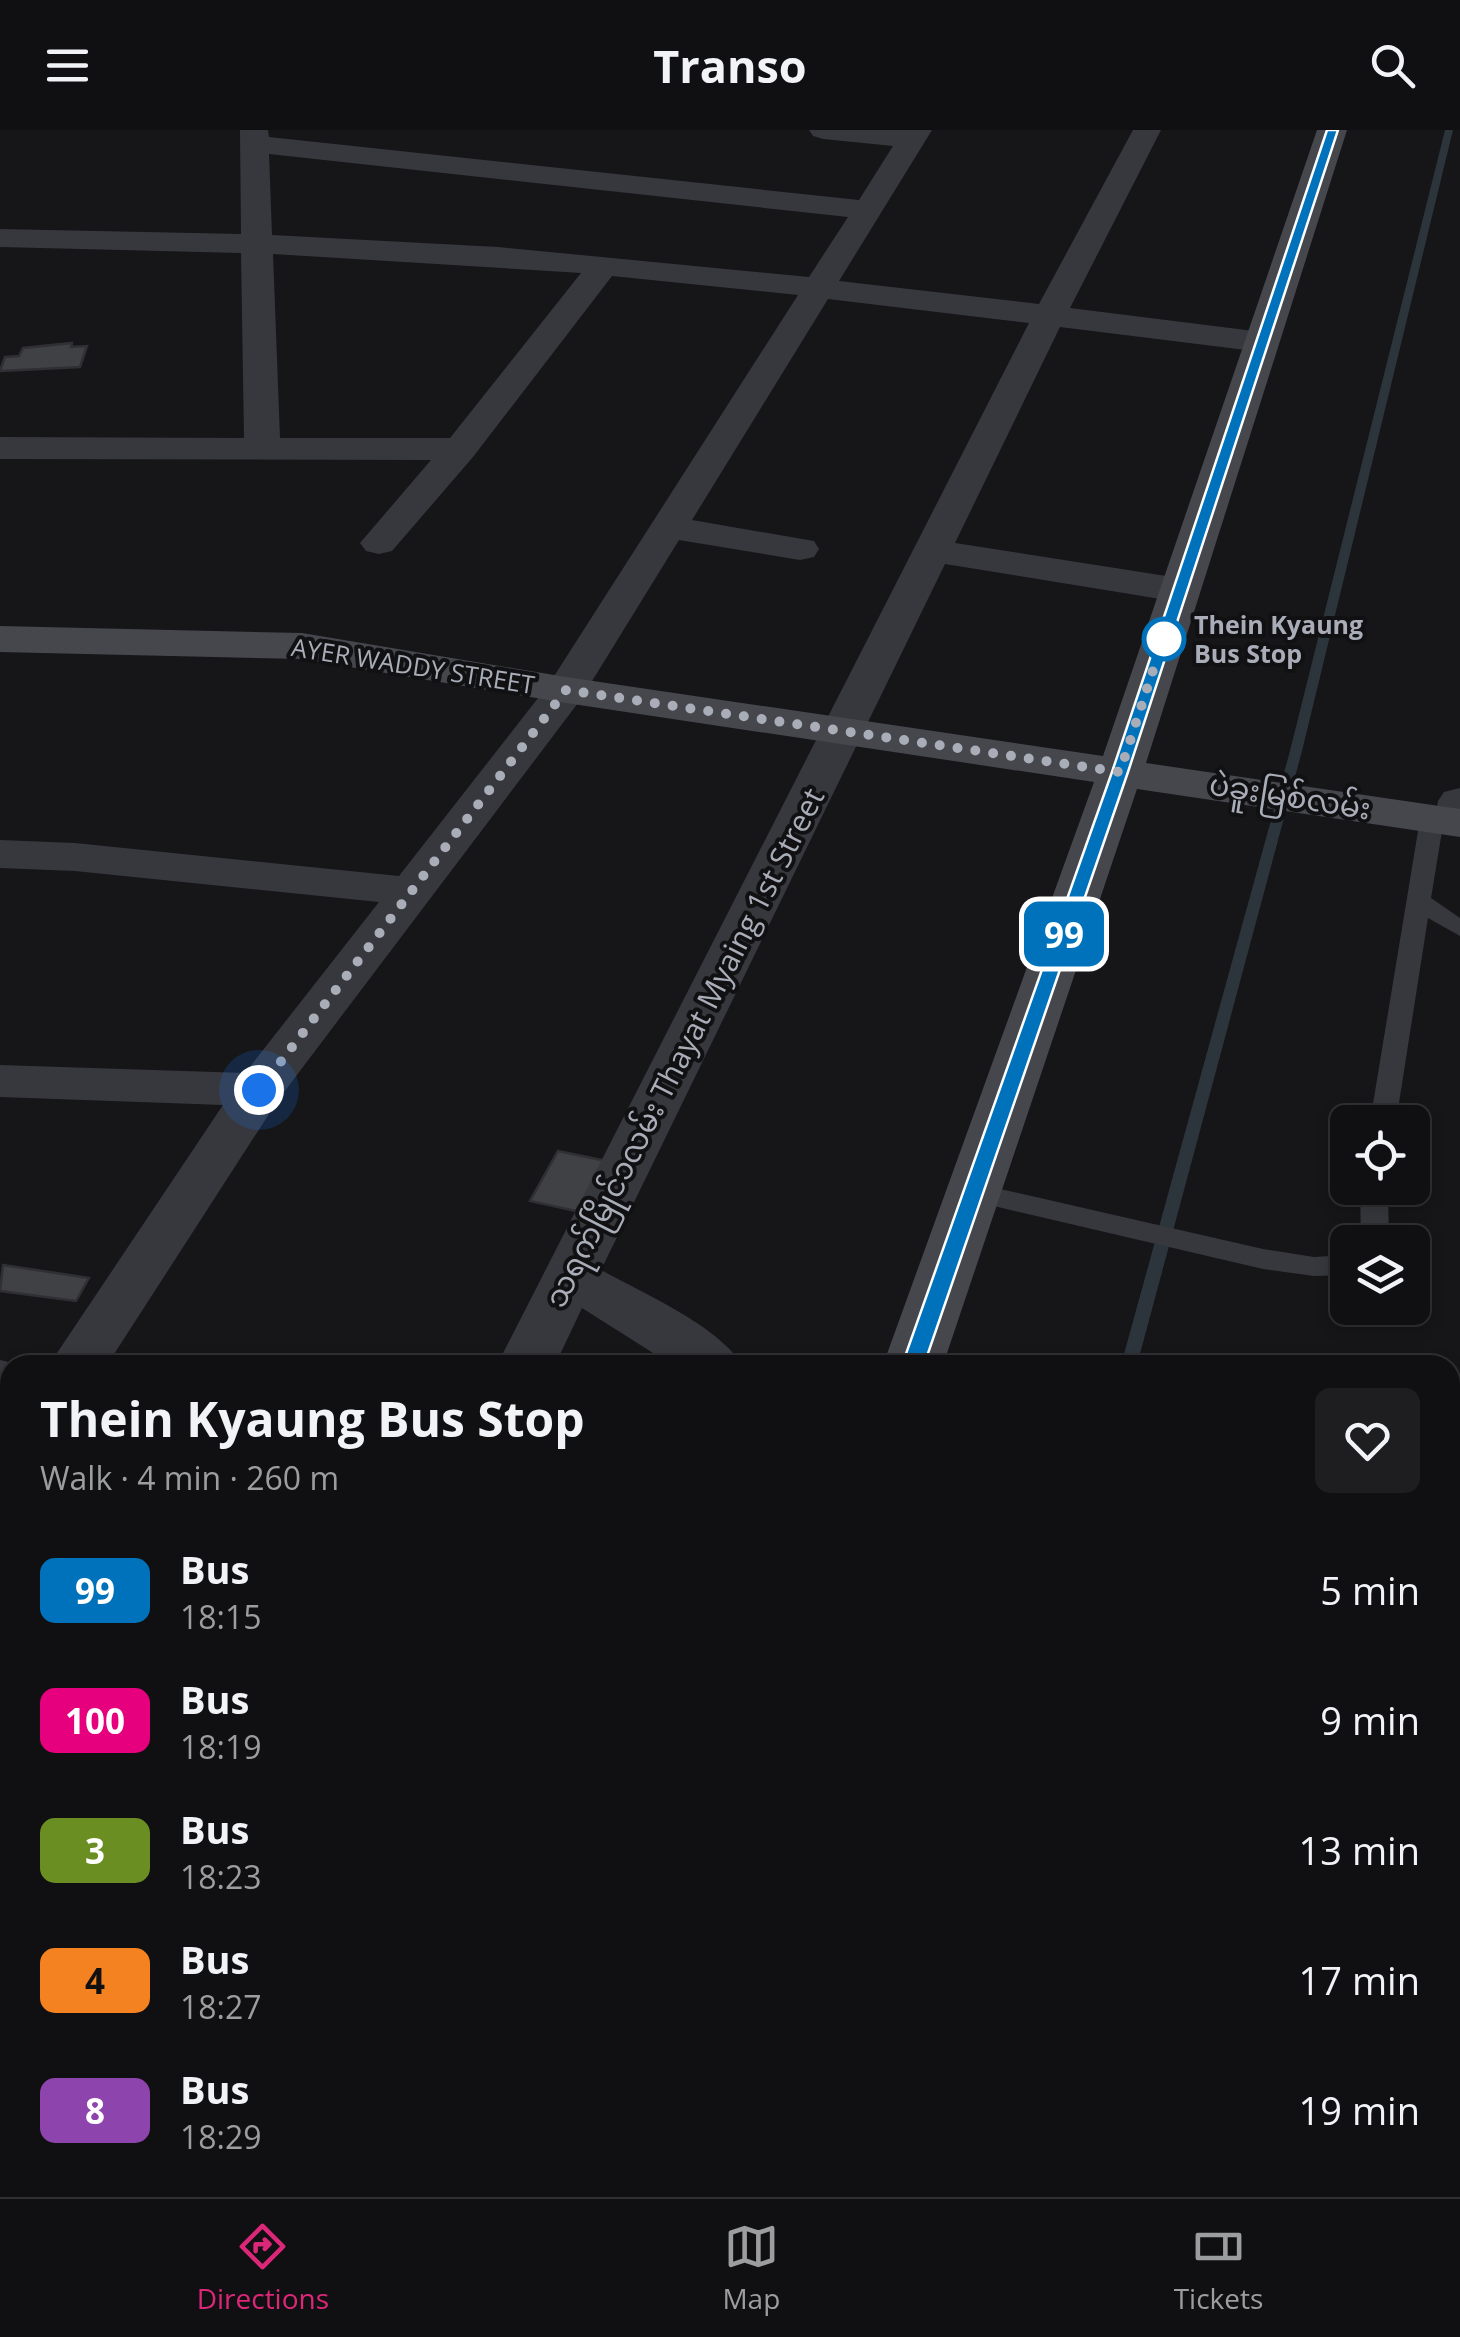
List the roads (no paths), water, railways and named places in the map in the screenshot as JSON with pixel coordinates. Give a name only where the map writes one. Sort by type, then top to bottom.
[{"type":"main road","points":[[917,1355],[1120,772],[1332,130]]},
{"type":"main road","name":"AYER WADDY STREET","points":[[0,639],[302,646],[566,690],[1120,772]]},
{"type":"main road","name":"ပဲခူးမြစ်လမ်း","points":[[1120,772],[1314,801],[1452,816]]},
{"type":"street","points":[[85,1355],[259,1090],[566,690],[915,134],[823,130]]},
{"type":"street","name":"သရက်မြိုင်၁လမ်း Thayat Myaing 1st Street","points":[[531,1355],[1049,316],[1147,130]]},
{"type":"street","points":[[262,448],[254,137],[869,210]]},
{"type":"street","points":[[0,238],[425,251],[818,288],[1262,342]]},
{"type":"street","points":[[380,543],[460,449],[603,266]]},
{"type":"street","points":[[0,448],[460,449]]},
{"type":"street","points":[[668,527],[800,549]]},
{"type":"street","points":[[935,551],[1180,590]]},
{"type":"street","points":[[0,854],[76,856],[412,891]]},
{"type":"street","points":[[0,1081],[259,1090]]},
{"type":"street","points":[[570,1277],[647,1320],[699,1355]]},
{"type":"lane","points":[[1387,1105],[1419,902],[1452,816]]},
{"type":"lane","points":[[1419,902],[1460,929]]},
{"type":"lane","points":[[974,1192],[1072,1220],[1251,1256],[1330,1267]]},
{"type":"waterway","points":[[1132,1355],[1296,751],[1449,130]]},
{"type":"place","name":"Thein Kyaung Bus Stop","points":[[1164,639]]}]
